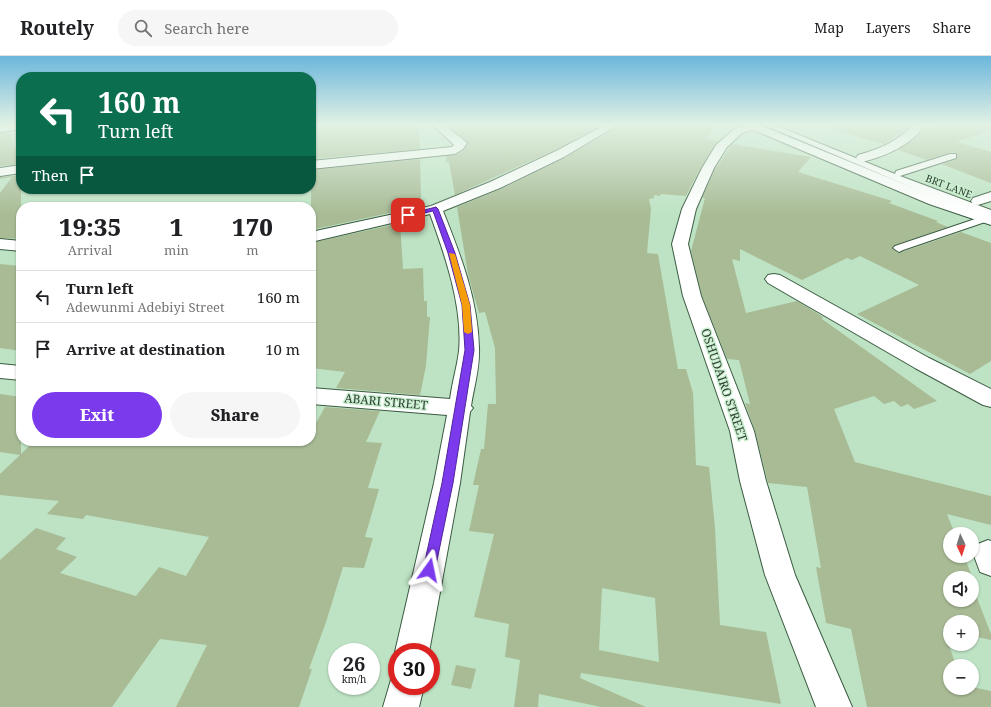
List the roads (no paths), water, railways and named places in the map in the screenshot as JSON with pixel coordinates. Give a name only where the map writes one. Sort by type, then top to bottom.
[{"type":"main road","points":[[316,164],[413,154]]},
{"type":"main road","points":[[316,236],[436,209],[495,184],[557,154]]},
{"type":"main road","name":"OSHUDAIRO STREET","points":[[716,154],[708,168],[689,209],[680,244],[692,296],[742,430],[753,481],[780,575],[834,707]]},
{"type":"main road","points":[[824,154],[891,184],[989,218]]},
{"type":"main road","points":[[853,154],[899,172],[984,198],[991,206]]},
{"type":"main road","points":[[862,158],[874,154]]},
{"type":"main road","points":[[0,172],[16,170]]},
{"type":"main road","points":[[414,643],[461,408],[469,350],[466,305],[452,253],[436,209]]},
{"type":"main road","points":[[0,244],[16,246]]},
{"type":"main road","points":[[774,279],[922,363],[991,399]]},
{"type":"main road","points":[[0,371],[16,373]]},
{"type":"main road","name":"ABARI STREET","points":[[316,396],[461,408]]},
{"type":"main road","points":[[401,707],[404,695]]},
{"type":"lane","points":[[899,172],[953,156]]},
{"type":"lane","points":[[900,248],[989,218]]}]
